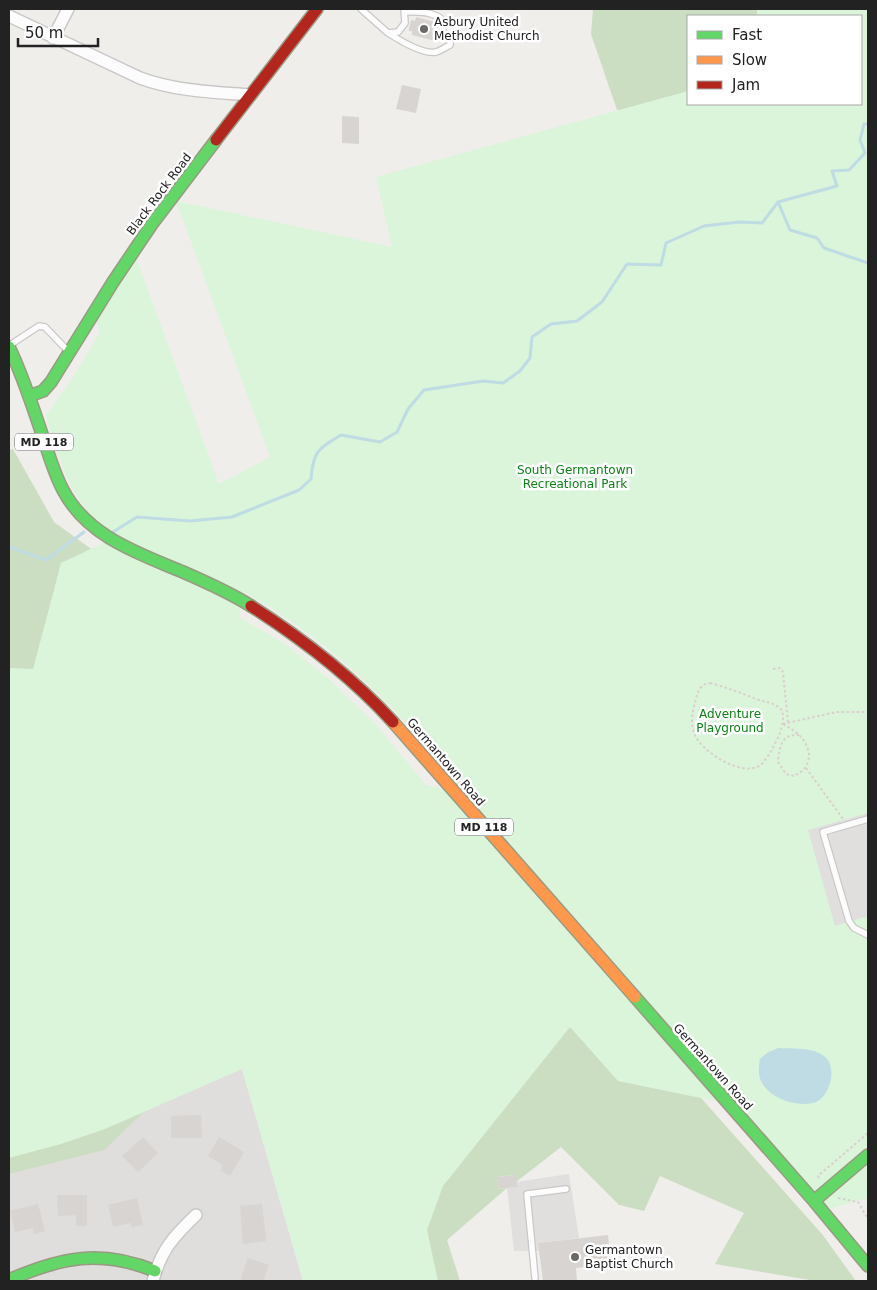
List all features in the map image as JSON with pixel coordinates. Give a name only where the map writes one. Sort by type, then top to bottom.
[{"type":"main road","name":"Black Rock Road","points":[[29,396],[43,390],[51,382],[113,282],[152,224],[317,9]]},
{"type":"main road","name":"Germantown Road","points":[[9,346],[29,396],[60,487],[73,506],[98,531],[124,548],[198,579],[250,606],[310,647],[359,688],[397,728],[814,1201],[868,1266]]},
{"type":"main road","points":[[814,1201],[868,1155]]},
{"type":"main road","points":[[9,1280],[32,1269],[66,1261],[95,1258],[122,1260],[154,1276]]},
{"type":"street","points":[[53,38],[68,9]]},
{"type":"street","points":[[9,16],[157,85],[184,90],[250,95]]},
{"type":"street","points":[[154,1276],[161,1256],[173,1238],[196,1214]]},
{"type":"lane","points":[[361,9],[388,33],[404,43],[421,50],[435,52],[450,45],[451,30],[442,18],[423,11],[405,10],[405,23],[398,32],[388,33]]},
{"type":"lane","points":[[9,346],[39,326],[45,327],[70,352]]},
{"type":"lane","points":[[868,819],[822,832],[849,921],[854,928],[868,935]]},
{"type":"lane","points":[[535,1280],[527,1194],[566,1189]]},
{"type":"path","points":[[773,669],[780,668],[783,672],[788,723]]},
{"type":"path","points":[[710,683],[776,705],[782,710],[783,724],[776,741],[762,764],[756,768],[742,769],[723,761],[705,748],[694,734],[691,718],[701,686],[710,683]]},
{"type":"path","points":[[783,724],[836,712],[868,712]]},
{"type":"path","points":[[783,724],[799,735],[807,743],[809,758],[806,768],[794,776],[786,774],[778,762],[780,747],[786,737],[793,734],[799,735]]},
{"type":"path","points":[[806,768],[839,812],[846,825]]},
{"type":"path","points":[[818,1176],[868,1133]]},
{"type":"path","points":[[839,1198],[858,1202],[868,1219]]},
{"type":"shaded area","points":[[868,813],[868,916],[835,926],[808,830]]},
{"type":"shaded area","points":[[242,1069],[303,1281],[9,1281],[9,1142]]},
{"type":"shaded area","points":[[569,1174],[579,1238],[538,1243],[539,1251],[514,1251],[507,1188],[516,1187],[516,1182]]},
{"type":"green space","points":[[593,9],[786,9],[786,15],[687,15],[687,105],[694,122],[617,110],[591,34]]},
{"type":"green space","name":"South Germantown Recreational Park","points":[[757,9],[868,9],[868,1198],[828,1209],[720,1102],[618,1081],[570,1027],[443,1186],[427,1230],[438,1281],[303,1281],[242,1069],[105,1129],[61,1144],[9,1158],[9,668],[33,669],[61,563],[116,537],[90,514],[74,491],[63,467],[46,415],[71,381],[100,332],[94,315],[135,255],[219,484],[270,457],[176,201],[392,247],[376,177],[687,91],[687,105],[862,105],[862,15],[757,15]],"holes":[[[242,591],[283,616],[322,644],[375,691],[401,718],[463,793],[426,785],[378,727],[328,678],[285,644],[239,617],[245,595]]]},
{"type":"green space","points":[[13,449],[54,522],[435,799],[822,1234],[856,1281],[816,1281],[715,1264],[744,1213],[660,1176],[644,1211],[619,1205],[561,1147],[516,1182],[515,1175],[497,1177],[498,1189],[507,1188],[447,1240],[460,1281],[367,1281],[281,966],[187,1070],[104,1150],[9,1174],[9,450]]},
{"type":"water","points":[[778,1048],[814,1051],[828,1060],[831,1068],[831,1079],[827,1091],[821,1099],[811,1103],[793,1103],[776,1096],[763,1085],[759,1074],[760,1059]]},
{"type":"building","name":"Asbury United Methodist Church","points":[[416,17],[439,23],[435,41],[412,35],[412,31],[409,31],[409,28],[411,20],[415,21]]},
{"type":"building","points":[[402,85],[421,89],[416,113],[396,109]]},
{"type":"building","points":[[342,116],[359,117],[359,144],[342,143]]},
{"type":"building","points":[[201,1115],[202,1138],[171,1138],[171,1116]]},
{"type":"building","points":[[143,1137],[158,1153],[138,1172],[122,1156]]},
{"type":"building","points":[[219,1137],[244,1152],[230,1176],[220,1170],[223,1165],[208,1156]]},
{"type":"building","points":[[516,1175],[517,1187],[498,1189],[497,1177]]},
{"type":"building","points":[[57,1195],[87,1195],[87,1226],[76,1226],[76,1215],[58,1216]]},
{"type":"building","points":[[137,1198],[143,1225],[132,1227],[131,1223],[113,1227],[108,1205]]},
{"type":"building","points":[[38,1204],[45,1231],[34,1234],[33,1228],[15,1232],[10,1211]]},
{"type":"building","points":[[262,1204],[266,1241],[243,1244],[240,1206]]},
{"type":"building","name":"Germantown Baptist Church","points":[[608,1235],[611,1264],[576,1268],[577,1281],[543,1281],[538,1243]]},
{"type":"building","points":[[248,1258],[269,1265],[263,1281],[240,1281]]},
{"type":"waterway","points":[[113,532],[137,517],[190,521],[232,517],[299,490],[311,479],[313,462],[318,452],[341,435],[380,442],[397,432],[408,409],[424,390],[483,381],[503,383],[520,371],[530,358],[532,337],[551,324],[577,321],[602,302],[627,264],[661,265],[666,243],[704,226],[739,222],[762,223],[778,202],[837,186],[832,171],[849,170],[865,153],[860,140],[864,124],[868,124]]},
{"type":"waterway","points":[[778,202],[790,230],[817,238],[824,248],[868,263]]},
{"type":"waterway","points":[[9,547],[46,560],[84,532]]},
{"type":"traffic: fast","points":[[29,396],[43,391],[51,382],[113,282],[152,224],[216,140]]},
{"type":"traffic: fast","points":[[9,347],[33,407],[58,479],[73,506],[85,520],[99,531],[131,550],[209,583],[251,606]]},
{"type":"traffic: fast","points":[[635,997],[814,1201],[868,1266]]},
{"type":"traffic: fast","points":[[814,1201],[868,1155]]},
{"type":"traffic: fast","points":[[9,1280],[46,1266],[81,1259],[117,1260],[155,1271]]},
{"type":"traffic: slow","points":[[393,722],[635,997]]},
{"type":"traffic: jam","points":[[216,140],[317,9]]},
{"type":"traffic: jam","points":[[251,606],[289,631],[344,674],[393,722]]},
{"type":"place","name":"Asbury United Methodist Church","points":[[424,29]]},
{"type":"place","name":"Germantown Baptist Church","points":[[575,1257]]},
{"type":"park label","name":"Adventure Playground","points":[[730,721]]}]
